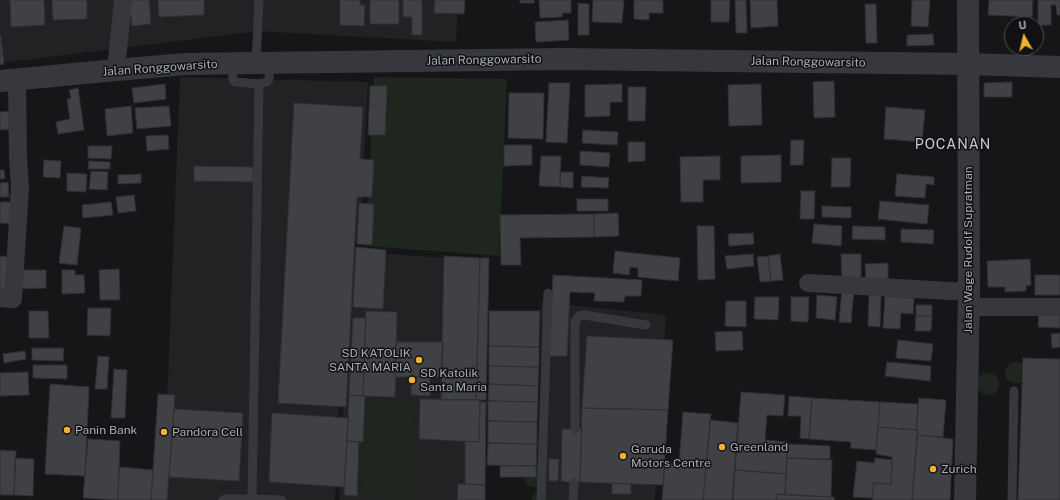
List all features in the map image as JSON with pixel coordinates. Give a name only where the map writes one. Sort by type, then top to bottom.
[{"type":"street","points":[[116,70],[123,0]]},
{"type":"street","name":"Jalan Wage Rudolf Supratman","points":[[965,500],[969,299],[968,0]]},
{"type":"street","name":"Jalan Ronggowarsito","points":[[9,81],[186,64],[232,63],[262,70],[563,59],[968,64],[1060,67]]},
{"type":"street","points":[[0,298],[13,299],[20,188],[9,81]]},
{"type":"street","points":[[808,283],[969,299],[1060,306]]},
{"type":"lane","points":[[252,499],[262,70],[259,0]]},
{"type":"lane","points":[[541,500],[548,293]]},
{"type":"lane","points":[[575,429],[575,322],[579,316],[584,315],[646,325]]},
{"type":"lane","points":[[1012,500],[1014,392]]},
{"type":"lane","points":[[573,500],[574,482]]},
{"type":"lane","points":[[223,500],[282,500]]},
{"type":"shaded area","points":[[0,0],[458,0],[456,42],[258,31],[0,63]]},
{"type":"shaded area","points":[[180,77],[368,82],[360,243],[346,243],[335,500],[163,500]]},
{"type":"shaded area","points":[[374,77],[507,79],[499,256],[366,246]]},
{"type":"shaded area","name":"SD Katolik Santa Maria","points":[[351,251],[482,261],[477,500],[339,500]]},
{"type":"shaded area","points":[[541,302],[666,315],[655,500],[540,500]]},
{"type":"shaded area","points":[[1017,361],[1023,364],[1024,381],[1013,383],[1006,378],[1005,373],[1009,364]]},
{"type":"shaded area","points":[[988,373],[996,376],[999,384],[996,392],[988,395],[980,392],[977,384],[980,376]]},
{"type":"shaded area","points":[[365,402],[416,403],[411,500],[379,500],[380,498],[361,497]]},
{"type":"shaded area","points":[[536,465],[539,466],[538,487],[532,487],[527,485],[524,472],[527,468]]},
{"type":"shaded area","points":[[539,490],[547,491],[554,500],[532,500],[535,492]]},
{"type":"building","points":[[10,0],[44,0],[45,25],[11,27]]},
{"type":"building","points":[[52,0],[87,0],[87,19],[53,20]]},
{"type":"building","points":[[129,0],[149,0],[151,24],[132,26]]},
{"type":"building","points":[[158,0],[204,0],[204,15],[159,17]]},
{"type":"building","points":[[340,0],[360,0],[360,5],[365,5],[364,26],[340,25]]},
{"type":"building","points":[[370,0],[399,0],[399,24],[370,24]]},
{"type":"building","points":[[403,0],[422,0],[422,35],[412,35],[412,17],[403,17]]},
{"type":"building","points":[[435,0],[465,0],[464,14],[434,13]]},
{"type":"building","points":[[520,0],[534,0],[534,3],[520,3]]},
{"type":"building","points":[[539,0],[571,0],[571,13],[562,13],[562,17],[540,18]]},
{"type":"building","points":[[593,0],[624,0],[622,23],[592,22]]},
{"type":"building","points":[[634,0],[663,0],[663,13],[649,13],[649,20],[634,19]]},
{"type":"building","points":[[711,0],[730,0],[729,22],[711,22]]},
{"type":"building","points":[[735,0],[746,0],[747,33],[736,33]]},
{"type":"building","points":[[750,0],[777,0],[778,26],[751,28]]},
{"type":"building","points":[[912,0],[930,0],[928,27],[911,26]]},
{"type":"building","points":[[989,0],[1033,0],[1032,16],[988,15]]},
{"type":"building","points":[[1038,0],[1060,0],[1060,15],[1057,15],[1056,5],[1051,5],[1051,25],[1044,25],[1044,16],[1038,16]]},
{"type":"building","points":[[578,3],[589,4],[589,35],[578,35]]},
{"type":"building","points":[[865,4],[876,4],[877,43],[866,43]]},
{"type":"building","points":[[568,20],[569,40],[536,42],[535,22]]},
{"type":"building","points":[[933,34],[934,45],[907,46],[907,35]]},
{"type":"building","points":[[0,35],[4,64],[0,65]]},
{"type":"building","points":[[834,81],[835,117],[814,118],[813,82]]},
{"type":"building","points":[[1012,82],[1012,97],[984,97],[984,83]]},
{"type":"building","points":[[549,83],[570,83],[567,143],[546,142]]},
{"type":"building","points":[[165,84],[166,99],[134,103],[132,88]]},
{"type":"building","points":[[622,84],[622,102],[610,102],[610,116],[585,117],[585,85]]},
{"type":"building","points":[[761,84],[762,125],[729,126],[728,85]]},
{"type":"building","points":[[370,86],[387,86],[385,135],[368,135]]},
{"type":"building","points":[[628,87],[646,87],[645,121],[628,121]]},
{"type":"building","points":[[78,88],[84,130],[58,134],[56,122],[70,119],[67,99],[71,98],[69,90]]},
{"type":"building","points":[[509,93],[544,93],[543,139],[508,138]]},
{"type":"building","points":[[294,103],[363,107],[360,159],[374,160],[372,197],[357,197],[346,407],[278,403]]},
{"type":"building","points":[[131,106],[133,133],[107,136],[105,109]]},
{"type":"building","points":[[169,106],[171,126],[137,129],[135,108]]},
{"type":"building","points":[[886,107],[925,110],[922,142],[884,139]]},
{"type":"building","points":[[10,111],[13,129],[0,130],[0,112]]},
{"type":"building","points":[[583,130],[618,132],[617,145],[582,143]]},
{"type":"building","points":[[168,135],[169,149],[147,151],[146,136]]},
{"type":"building","points":[[791,140],[804,140],[803,165],[790,165]]},
{"type":"building","points":[[628,142],[645,142],[645,161],[628,162]]},
{"type":"building","points":[[504,145],[532,145],[532,165],[504,166]]},
{"type":"building","points":[[88,146],[112,146],[111,159],[88,158]]},
{"type":"building","points":[[580,151],[610,153],[609,167],[580,165]]},
{"type":"building","points":[[781,155],[781,182],[741,183],[741,156]]},
{"type":"building","points":[[541,156],[561,156],[560,187],[539,186]]},
{"type":"building","points":[[720,156],[720,180],[703,180],[703,202],[681,202],[680,157]]},
{"type":"building","points":[[832,158],[851,158],[850,187],[831,187]]},
{"type":"building","points":[[44,160],[61,161],[60,178],[43,177]]},
{"type":"building","points":[[89,161],[110,162],[110,169],[88,169]]},
{"type":"building","points":[[194,166],[253,167],[253,182],[194,181]]},
{"type":"building","points":[[0,170],[4,170],[5,179],[0,179]]},
{"type":"building","points":[[91,171],[108,172],[107,190],[89,189]]},
{"type":"building","points":[[560,172],[573,172],[573,188],[560,187]]},
{"type":"building","points":[[67,173],[87,174],[86,192],[67,191]]},
{"type":"building","points":[[141,174],[141,183],[118,184],[118,175]]},
{"type":"building","points":[[897,174],[934,177],[934,185],[926,184],[925,198],[895,196]]},
{"type":"building","points":[[582,176],[609,178],[608,188],[581,187]]},
{"type":"building","points":[[8,182],[9,197],[0,197],[0,183]]},
{"type":"building","points":[[801,191],[815,191],[814,219],[800,219]]},
{"type":"building","points":[[134,195],[136,211],[118,213],[116,197]]},
{"type":"building","points":[[577,199],[608,199],[608,211],[577,211]]},
{"type":"building","points":[[880,201],[929,205],[927,224],[878,219]]},
{"type":"building","points":[[0,202],[16,202],[15,224],[0,223]]},
{"type":"building","points":[[111,202],[113,215],[83,218],[82,205]]},
{"type":"building","points":[[359,203],[374,204],[372,245],[357,244]]},
{"type":"building","points":[[822,206],[851,207],[851,218],[822,217]]},
{"type":"building","points":[[618,213],[619,236],[594,237],[594,214]]},
{"type":"building","points":[[594,214],[594,237],[520,238],[521,265],[501,265],[500,215]]},
{"type":"building","points":[[814,224],[842,226],[841,246],[812,243]]},
{"type":"building","points":[[64,226],[81,228],[77,265],[59,263]]},
{"type":"building","points":[[697,226],[714,226],[715,279],[698,280]]},
{"type":"building","points":[[853,226],[885,227],[885,240],[852,239]]},
{"type":"building","points":[[901,229],[934,230],[933,244],[901,242]]},
{"type":"building","points":[[753,233],[754,244],[729,246],[728,234]]},
{"type":"building","points":[[356,247],[386,250],[383,309],[353,307]]},
{"type":"building","points":[[615,251],[680,258],[678,281],[638,277],[638,268],[630,267],[629,275],[613,273]]},
{"type":"building","points":[[753,254],[754,266],[727,269],[725,256]]},
{"type":"building","points":[[780,254],[783,280],[771,281],[768,256]]},
{"type":"building","points":[[841,254],[861,254],[861,280],[842,281]]},
{"type":"building","points":[[0,256],[9,257],[6,293],[0,293]]},
{"type":"building","points":[[444,256],[480,258],[476,400],[441,400]]},
{"type":"building","points":[[768,256],[771,281],[760,282],[757,257]]},
{"type":"building","points":[[480,258],[489,258],[486,400],[476,400]]},
{"type":"building","points":[[1030,259],[1031,285],[1026,286],[1026,291],[1005,292],[1005,287],[988,287],[987,261]]},
{"type":"building","points":[[888,263],[888,281],[866,281],[865,264]]},
{"type":"building","points":[[119,269],[120,300],[100,300],[99,270]]},
{"type":"building","points":[[16,270],[46,270],[46,288],[16,289]]},
{"type":"building","points":[[62,270],[75,270],[75,275],[84,275],[85,293],[62,294]]},
{"type":"building","points":[[553,275],[642,280],[641,296],[625,296],[624,302],[594,301],[595,293],[570,292],[567,356],[549,356]]},
{"type":"building","points":[[1035,275],[1060,275],[1060,295],[1035,295]]},
{"type":"building","points":[[842,289],[854,290],[851,323],[839,322]]},
{"type":"building","points":[[817,295],[837,297],[835,320],[816,318]]},
{"type":"building","points":[[869,295],[881,296],[880,327],[868,326]]},
{"type":"building","points":[[885,296],[914,298],[913,314],[901,313],[900,329],[883,328]]},
{"type":"building","points":[[755,297],[779,297],[778,320],[754,319]]},
{"type":"building","points":[[791,297],[809,297],[808,322],[791,321]]},
{"type":"building","points":[[726,301],[746,301],[746,327],[725,326]]},
{"type":"building","points":[[916,305],[932,305],[932,316],[916,316]]},
{"type":"building","points":[[88,308],[111,308],[110,336],[87,335]]},
{"type":"building","points":[[1039,308],[1060,308],[1060,328],[1038,327]]},
{"type":"building","points":[[29,311],[48,311],[49,338],[29,338]]},
{"type":"building","points":[[366,311],[397,312],[395,397],[363,396]]},
{"type":"building","points":[[489,311],[540,311],[539,347],[489,346]]},
{"type":"building","points":[[916,316],[932,316],[931,331],[915,331]]},
{"type":"building","points":[[353,318],[366,318],[363,396],[349,395]]},
{"type":"building","points":[[742,331],[743,350],[716,351],[715,332]]},
{"type":"building","points":[[1060,333],[1060,347],[1052,348],[1051,334]]},
{"type":"building","points":[[587,336],[673,340],[668,410],[582,408]]},
{"type":"building","points":[[898,340],[933,344],[931,361],[896,358]]},
{"type":"building","name":"SD KATOLIK SANTA MARIA","points":[[396,342],[443,342],[442,377],[395,377]]},
{"type":"building","points":[[489,346],[539,347],[539,367],[489,366]]},
{"type":"building","points":[[32,348],[64,348],[63,361],[32,360]]},
{"type":"building","points":[[25,351],[26,359],[4,363],[3,354]]},
{"type":"building","points":[[98,356],[109,357],[107,389],[95,389]]},
{"type":"building","points":[[1023,358],[1060,359],[1060,500],[1018,500]]},
{"type":"building","points":[[887,362],[931,366],[930,381],[885,376]]},
{"type":"building","points":[[33,365],[67,365],[67,379],[33,378]]},
{"type":"building","points":[[489,366],[539,367],[538,386],[489,384]]},
{"type":"building","points":[[114,369],[127,370],[125,418],[111,418]]},
{"type":"building","points":[[28,372],[29,395],[0,396],[0,373]]},
{"type":"building","points":[[411,377],[430,377],[430,396],[411,395]]},
{"type":"building","name":"Panin Bank","points":[[50,384],[89,387],[85,476],[45,474]]},
{"type":"building","points":[[489,384],[538,386],[538,402],[488,401]]},
{"type":"building","points":[[741,392],[785,395],[783,416],[767,415],[765,440],[788,442],[786,474],[735,470]]},
{"type":"building","name":"Pandora Cell","points":[[158,394],[175,395],[167,500],[151,500]]},
{"type":"building","points":[[349,395],[365,396],[363,442],[347,441]]},
{"type":"building","points":[[789,396],[812,398],[809,439],[800,438],[801,416],[788,416]]},
{"type":"building","points":[[812,398],[880,402],[876,450],[850,448],[851,442],[809,439]]},
{"type":"building","points":[[919,398],[946,400],[943,437],[917,435],[918,430],[916,430]]},
{"type":"building","points":[[420,399],[480,400],[479,442],[419,439]]},
{"type":"building","points":[[488,401],[538,402],[537,422],[488,421]]},
{"type":"building","points":[[480,402],[486,402],[485,485],[465,484],[465,441],[479,442]]},
{"type":"building","points":[[880,402],[918,404],[916,430],[878,427]]},
{"type":"building","name":"Garuda Motors Centre","points":[[582,408],[668,410],[663,485],[580,482]]},
{"type":"building","points":[[174,409],[243,413],[239,481],[169,477]]},
{"type":"building","points":[[683,412],[711,414],[703,500],[662,500],[665,464],[679,464]]},
{"type":"building","points":[[272,413],[348,418],[344,487],[269,482]]},
{"type":"building","name":"Greenland","points":[[710,420],[738,423],[732,500],[703,500]]},
{"type":"building","points":[[488,421],[537,422],[537,444],[488,443]]},
{"type":"building","points":[[878,427],[918,430],[912,500],[872,500],[874,483],[891,484],[892,457],[876,454]]},
{"type":"building","points":[[562,429],[582,429],[580,482],[561,481]]},
{"type":"building","name":"Zurich","points":[[917,435],[953,439],[950,500],[912,500]]},
{"type":"building","points":[[88,439],[120,441],[118,500],[83,498]]},
{"type":"building","points":[[347,441],[359,442],[357,496],[344,495]]},
{"type":"building","points":[[488,443],[537,444],[536,466],[487,465]]},
{"type":"building","points":[[788,444],[830,446],[830,459],[787,458]]},
{"type":"building","points":[[0,450],[16,451],[14,495],[0,495]]},
{"type":"building","points":[[15,458],[34,459],[33,496],[14,495]]},
{"type":"building","points":[[787,458],[832,460],[831,497],[785,495]]},
{"type":"building","points":[[875,458],[892,460],[891,484],[874,483],[872,498],[853,497],[857,461],[874,463]]},
{"type":"building","points":[[549,459],[559,459],[558,481],[549,481]]},
{"type":"building","points":[[500,466],[536,466],[536,477],[500,477]]},
{"type":"building","points":[[119,467],[153,470],[151,500],[118,500]]},
{"type":"building","points":[[735,470],[786,474],[785,495],[777,494],[776,500],[733,500]]},
{"type":"building","points":[[612,483],[631,484],[631,494],[612,494]]},
{"type":"building","points":[[458,484],[485,485],[485,500],[457,500]]},
{"type":"building","points":[[777,494],[834,497],[834,500],[776,500]]},
{"type":"place","name":"SD KATOLIK SANTA MARIA","points":[[419,360]]},
{"type":"place","name":"SD Katolik Santa Maria","points":[[412,380]]},
{"type":"place","name":"Panin Bank","points":[[67,430]]},
{"type":"place","name":"Pandora Cell","points":[[164,432]]},
{"type":"place","name":"Greenland","points":[[722,447]]},
{"type":"place","name":"Garuda Motors Centre","points":[[623,456]]},
{"type":"place","name":"Zurich","points":[[933,469]]},
{"type":"district","name":"POCANAN","points":[[953,145]]}]
